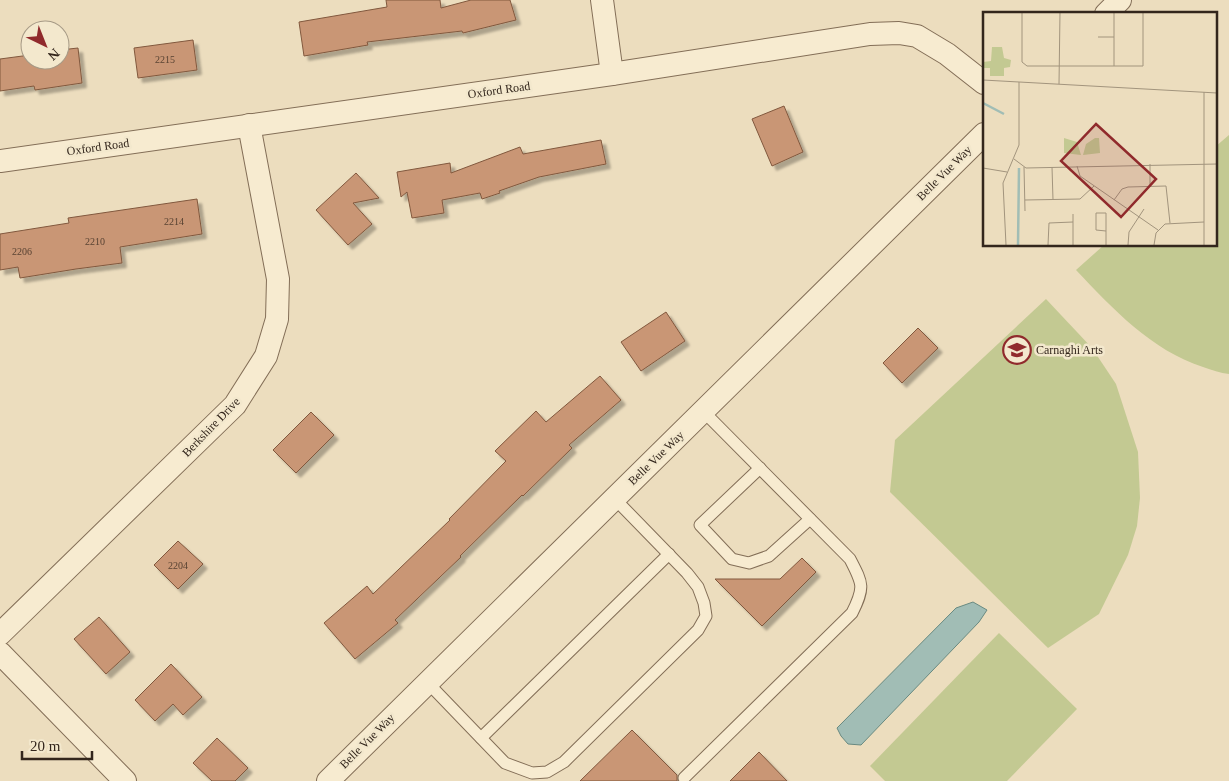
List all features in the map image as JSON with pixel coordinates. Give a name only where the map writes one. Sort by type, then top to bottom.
[{"type":"street","points":[[602,0],[612,74]]},
{"type":"street","points":[[1108,12],[1120,0]]},
{"type":"street","name":"Oxford Road","points":[[0,161],[612,74],[870,34],[898,33],[916,36],[947,54],[983,82]]},
{"type":"street","name":"Berkshire Drive","points":[[0,634],[235,405],[266,356],[277,319],[278,279],[249,125]]},
{"type":"street","name":"Belle Vue Way","points":[[328,781],[983,135]]},
{"type":"street","points":[[0,653],[125,781]]},
{"type":"lane","points":[[684,778],[852,614],[860,597],[861,580],[850,559],[703,411]]},
{"type":"lane","points":[[760,468],[700,524],[732,559],[749,563],[770,556],[810,519]]},
{"type":"lane","points":[[427,682],[505,763],[532,773],[547,772],[564,762],[698,630],[706,616],[704,603],[698,587],[687,573],[614,498]]},
{"type":"lane","points":[[481,738],[669,554]]},
{"type":"green space","points":[[1229,135],[1229,374],[1184,360],[1166,350],[1134,327],[1076,270],[1103,246],[1216,246],[1216,146]]},
{"type":"green space","points":[[1046,299],[1092,348],[1116,384],[1138,452],[1140,498],[1137,526],[1128,555],[1099,614],[1048,648],[890,492],[895,440]]},
{"type":"green space","points":[[999,633],[1077,709],[1007,781],[885,781],[870,766]]},
{"type":"water","points":[[973,602],[987,610],[979,622],[861,745],[848,744],[837,728],[956,608]]},
{"type":"building","points":[[386,0],[440,0],[441,8],[471,0],[510,0],[516,20],[463,33],[462,31],[367,42],[368,45],[304,56],[299,22],[387,7]]},
{"type":"building","points":[[193,40],[197,70],[138,78],[134,48]]},
{"type":"building","points":[[78,48],[82,83],[35,90],[34,86],[0,91],[0,59],[20,56],[20,70],[70,70],[70,49]]},
{"type":"building","points":[[784,106],[803,152],[772,166],[752,119]]},
{"type":"building","points":[[601,140],[606,164],[539,177],[482,199],[480,193],[442,200],[444,213],[412,218],[407,192],[401,197],[397,172],[450,163],[451,173],[520,147],[523,154]]},
{"type":"building","points":[[356,173],[379,198],[353,203],[372,224],[348,245],[316,210]]},
{"type":"building","points":[[197,199],[202,234],[120,247],[122,263],[20,278],[18,267],[0,270],[0,234],[69,223],[68,218]]},
{"type":"building","points":[[666,312],[685,341],[641,371],[621,342]]},
{"type":"building","points":[[918,328],[938,348],[902,383],[883,363]]},
{"type":"building","points":[[600,376],[621,400],[569,445],[572,448],[395,620],[398,623],[355,659],[324,623],[367,586],[373,594],[450,520],[506,461],[495,451],[536,411],[546,422]]},
{"type":"building","points":[[311,412],[334,435],[296,473],[273,450]]},
{"type":"building","points":[[178,541],[203,564],[178,589],[154,565]]},
{"type":"building","points":[[802,558],[816,572],[762,626],[715,579],[780,579]]},
{"type":"building","points":[[99,617],[130,652],[106,674],[74,639]]},
{"type":"building","points":[[171,664],[202,697],[183,715],[173,704],[155,721],[135,700]]},
{"type":"building","points":[[632,730],[677,775],[677,781],[580,781]]},
{"type":"building","points":[[217,738],[248,768],[235,781],[212,781],[193,763]]},
{"type":"building","points":[[759,752],[787,781],[730,781]]},
{"type":"place","name":"Carnaghi Arts","points":[[1017,350]]}]
